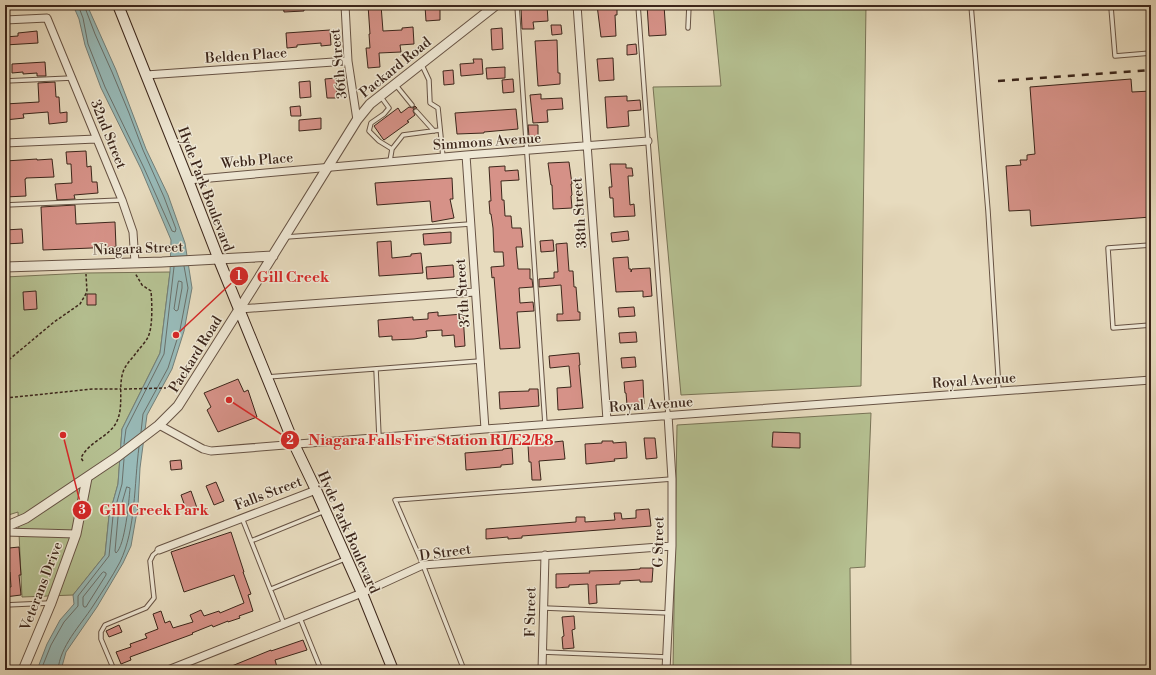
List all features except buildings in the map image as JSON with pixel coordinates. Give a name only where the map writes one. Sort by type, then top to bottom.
[{"type":"main road","name":"Hyde Park Boulevard","points":[[118,5],[294,444],[326,511],[362,593],[393,670]]},
{"type":"street","name":"36th Street","points":[[345,5],[348,61],[357,120]]},
{"type":"street","name":"Packard Road","points":[[87,478],[147,435],[178,406],[329,167],[357,120],[370,104],[496,5]]},
{"type":"street","name":"38th Street","points":[[577,5],[607,420]]},
{"type":"street","name":"32nd Street","points":[[5,20],[47,18],[122,200],[133,232],[135,262]]},
{"type":"street","name":"Belden Place","points":[[146,75],[348,61]]},
{"type":"street","points":[[5,143],[96,139]]},
{"type":"street","name":"Simmons Avenue","points":[[329,167],[466,155],[648,142]]},
{"type":"street","name":"37th Street","points":[[466,155],[485,429]]},
{"type":"street","name":"Webb Place","points":[[188,180],[329,167]]},
{"type":"street","name":"Niagara Street","points":[[5,267],[219,260],[273,256]]},
{"type":"street","points":[[240,309],[475,292]]},
{"type":"street","name":"Royal Avenue","points":[[159,425],[211,452],[546,424],[1151,380]]},
{"type":"street","name":"G Street","points":[[666,670],[672,546],[672,479],[668,415]]},
{"type":"street","points":[[5,527],[26,518],[87,478]]},
{"type":"street","points":[[5,532],[76,534],[87,478]]},
{"type":"street","name":"Falls Street","points":[[159,550],[316,490]]},
{"type":"street","name":"Veterans Drive","points":[[24,670],[51,603],[76,534]]},
{"type":"street","name":"D Street","points":[[168,670],[362,593],[423,565],[672,546]]},
{"type":"street","name":"F Street","points":[[542,670],[545,555]]},
{"type":"lane","points":[[516,5],[546,424]]},
{"type":"lane","points":[[638,5],[668,415]]},
{"type":"lane","points":[[688,28],[689,5]]},
{"type":"lane","points":[[971,5],[988,211],[999,391]]},
{"type":"lane","points":[[1110,5],[1112,7],[1115,56],[1151,53]]},
{"type":"lane","points":[[421,64],[429,80],[430,103],[438,108],[443,157]]},
{"type":"lane","points":[[5,81],[73,78]]},
{"type":"lane","points":[[395,84],[412,105]]},
{"type":"lane","points":[[380,96],[389,108],[384,114],[371,123],[369,131],[379,141],[392,149]]},
{"type":"lane","points":[[416,110],[434,131]]},
{"type":"lane","points":[[390,162],[392,149],[403,135],[440,130]]},
{"type":"lane","points":[[5,205],[122,200]]},
{"type":"lane","points":[[285,237],[470,224]]},
{"type":"lane","points":[[1151,245],[1108,248],[1114,328],[1151,325]]},
{"type":"lane","points":[[267,377],[480,361]]},
{"type":"lane","points":[[376,369],[379,437]]},
{"type":"lane","points":[[464,670],[423,565],[395,500],[672,479]]},
{"type":"lane","points":[[251,540],[326,511]]},
{"type":"lane","points":[[242,518],[284,624]]},
{"type":"lane","name":"Falls Street","points":[[114,670],[101,639],[101,632],[105,625],[146,608],[154,598],[150,561],[153,555],[159,550]]},
{"type":"lane","points":[[271,589],[346,558]]},
{"type":"lane","points":[[5,605],[51,603]]},
{"type":"lane","points":[[543,608],[669,613]]},
{"type":"lane","points":[[300,618],[322,670]]},
{"type":"lane","points":[[542,652],[667,657]]},
{"type":"path","points":[[240,263],[246,277]]},
{"type":"path","points":[[83,461],[81,458],[84,452],[93,443],[108,433],[117,421],[121,405],[123,372],[131,358],[139,350],[148,336],[151,322],[152,301],[150,291],[142,285],[135,272]]},
{"type":"path","points":[[5,363],[54,322],[80,304],[87,292],[86,274]]},
{"type":"path","points":[[124,389],[166,388]]},
{"type":"path","points":[[5,398],[93,389],[121,390]]},
{"type":"green space","points":[[713,5],[866,5],[861,386],[681,395],[653,87],[721,86]]},
{"type":"green space","points":[[170,272],[160,353],[122,429],[118,484],[109,516],[105,555],[73,595],[22,597],[18,512],[5,516],[5,277],[86,273]]},
{"type":"green space","points":[[871,413],[865,567],[850,568],[851,670],[673,670],[677,425]]},
{"type":"water","points":[[73,5],[87,5],[116,70],[146,149],[168,195],[185,243],[192,288],[184,331],[172,369],[147,415],[140,468],[138,506],[131,546],[123,563],[97,607],[66,652],[61,670],[37,670],[47,644],[60,620],[74,604],[73,595],[105,555],[109,516],[118,484],[122,429],[160,353],[170,272],[171,240],[141,169],[101,88],[85,45],[79,19]]},
{"type":"railway","points":[[998,81],[1151,70]]},
{"type":"place","name":"Gill Creek","points":[[176,335]]},
{"type":"place","name":"Niagara Falls Fire Station R1/E2/E8","points":[[229,400]]},
{"type":"place","name":"Gill Creek Park","points":[[63,435]]}]
